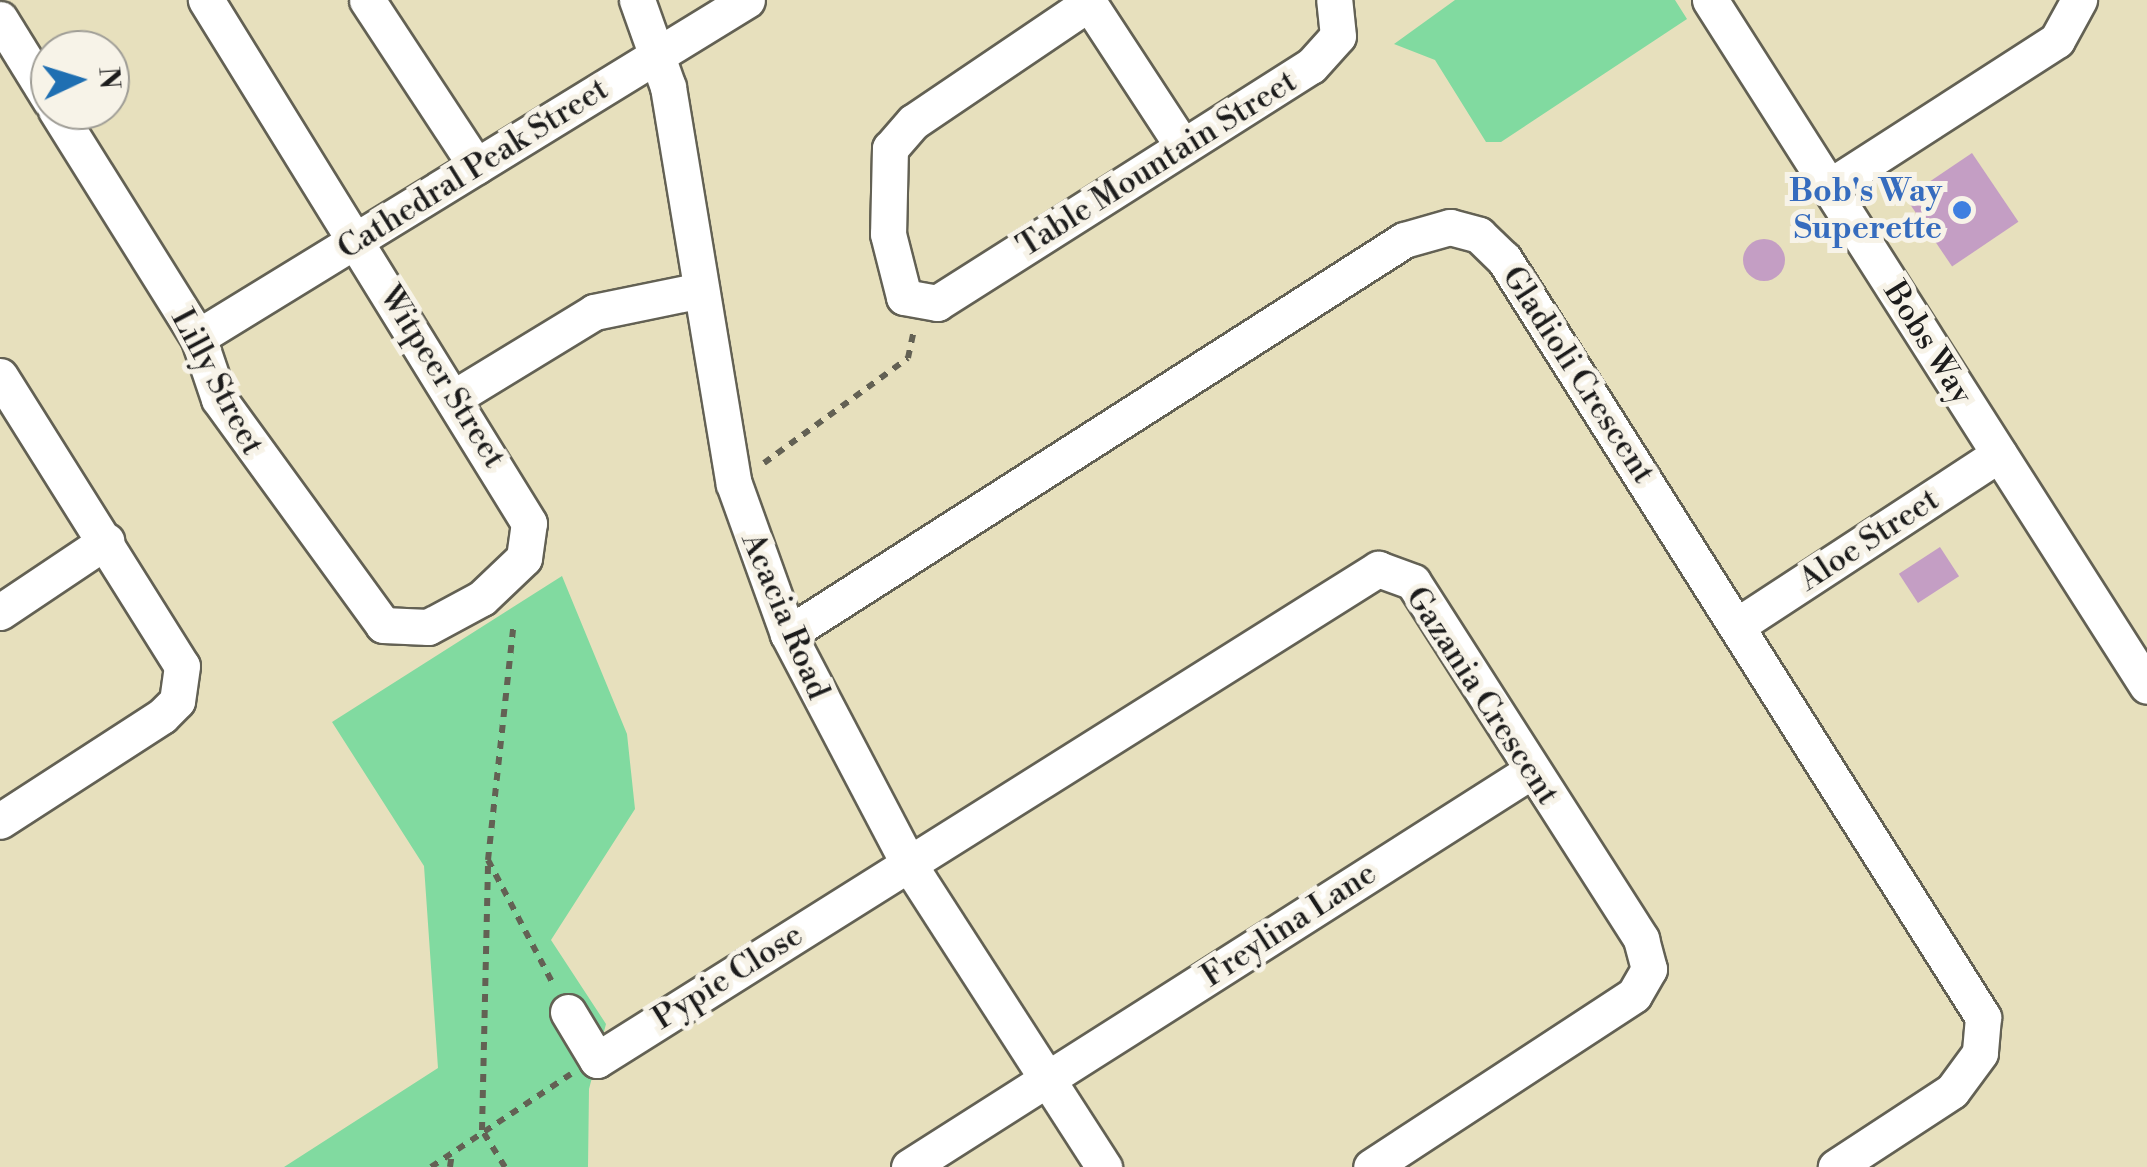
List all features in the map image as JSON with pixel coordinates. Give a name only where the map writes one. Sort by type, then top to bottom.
[{"type":"street","name":"Witpeer Street","points":[[206,0],[518,500]]},
{"type":"street","points":[[367,0],[476,166]]},
{"type":"street","name":"Acacia Road","points":[[637,0],[662,54],[734,484],[788,634],[908,863],[1104,1167]]},
{"type":"street","name":"Cathedral Peak Street","points":[[198,337],[747,0]]},
{"type":"street","name":"Table Mountain Street","points":[[929,304],[1330,49],[1340,22],[1334,0]]},
{"type":"street","name":"Bobs Way","points":[[1710,0],[2147,686]]},
{"type":"street","points":[[1829,187],[2057,40],[2080,0]]},
{"type":"street","points":[[929,304],[904,297],[894,267],[883,174],[890,148],[913,122],[1088,1],[1182,145]]},
{"type":"street","points":[[0,19],[30,68]]},
{"type":"street","name":"Lilly Street","points":[[69,130],[198,337],[219,399],[264,471],[382,625],[402,631],[442,622],[514,571],[530,538],[518,500]]},
{"type":"street","name":"Gladioli Crescent","points":[[788,634],[1404,240],[1450,227],[1480,235],[1504,258],[1983,1016],[1980,1053],[1952,1091],[1836,1167]]},
{"type":"street","points":[[455,396],[594,312],[701,290]]},
{"type":"street","points":[[0,376],[174,642],[177,702],[0,822]]},
{"type":"street","name":"Aloe Street","points":[[1738,625],[1999,454]]},
{"type":"street","points":[[0,612],[106,541]]},
{"type":"street","name":"Gazania Crescent","points":[[908,863],[1378,569],[1413,582],[1641,939],[1649,969],[1634,995],[1372,1167]]},
{"type":"street","name":"Freylina Lane","points":[[909,1167],[1531,771]]},
{"type":"street","name":"Pypie Close","points":[[596,1060],[908,863]]},
{"type":"street","points":[[568,1012],[596,1060]]},
{"type":"path","points":[[734,484],[908,358],[929,304]]},
{"type":"path","points":[[505,1167],[482,1130],[488,860],[514,622]]},
{"type":"path","points":[[488,860],[568,1012]]},
{"type":"path","points":[[431,1167],[482,1130],[596,1060]]},
{"type":"path","points":[[450,1167],[452,1151]]},
{"type":"green space","points":[[1455,0],[1675,0],[1687,19],[1501,142],[1486,142],[1435,60],[1394,44]]},
{"type":"green space","points":[[562,576],[627,734],[635,809],[551,940],[606,1024],[589,1089],[588,1167],[284,1167],[438,1068],[424,866],[332,722]]},
{"type":"building","name":"Bob's Way Superette","points":[[1972,153],[2018,222],[1952,267],[1906,198]]},
{"type":"building","points":[[1764,239],[1779,245],[1785,260],[1779,275],[1764,281],[1749,275],[1743,260],[1749,245]]},
{"type":"building","points":[[1940,547],[1959,576],[1918,603],[1899,574]]},
{"type":"place","name":"Bob's Way Superette","points":[[1962,210]]}]
